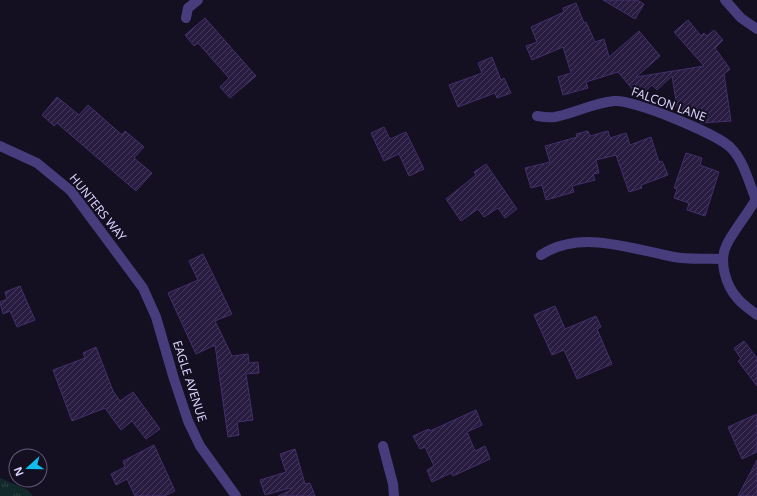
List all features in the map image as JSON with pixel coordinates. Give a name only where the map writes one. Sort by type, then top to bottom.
[{"type":"street","points":[[186,18],[188,8],[198,0]]},
{"type":"street","points":[[725,0],[741,18],[757,29]]},
{"type":"street","name":"FALCON LANE","points":[[537,116],[554,117],[614,101],[631,102],[708,133],[724,142],[736,155],[756,199]]},
{"type":"street","name":"HUNTERS WAY","points":[[0,146],[37,163],[71,191],[143,288]]},
{"type":"street","points":[[756,199],[727,245],[723,259],[730,289],[738,300],[757,315]]},
{"type":"street","points":[[541,255],[551,248],[561,245],[607,242],[676,257],[723,259]]},
{"type":"street","name":"EAGLE AVENUE","points":[[143,288],[156,317],[188,421],[200,446],[236,496]]},
{"type":"street","points":[[384,446],[393,484],[394,496]]},
{"type":"green space","points":[[0,478],[8,481],[8,488],[23,488],[28,490],[33,496],[0,496]]},
{"type":"building","points":[[603,0],[637,0],[644,4],[635,19]]},
{"type":"building","points":[[576,3],[584,23],[586,22],[595,42],[604,39],[609,57],[639,31],[660,56],[636,77],[704,66],[674,32],[688,20],[701,36],[704,33],[707,36],[714,30],[723,40],[715,48],[730,69],[724,74],[731,121],[701,123],[698,109],[682,111],[681,106],[677,107],[672,76],[657,90],[652,85],[639,97],[618,72],[586,82],[588,88],[563,95],[558,77],[571,73],[563,47],[532,60],[526,46],[537,42],[531,27],[564,12],[563,8]]},
{"type":"building","points":[[205,18],[256,76],[230,98],[220,87],[229,78],[198,43],[194,46],[185,35]]},
{"type":"building","points":[[492,57],[501,80],[504,78],[511,93],[497,98],[495,93],[458,107],[449,85],[482,73],[478,63]]},
{"type":"building","points":[[57,97],[79,115],[88,105],[122,135],[125,131],[144,147],[134,158],[152,173],[136,191],[57,123],[54,126],[42,115]]},
{"type":"building","points":[[384,127],[390,139],[406,132],[424,169],[409,176],[399,154],[384,161],[371,133]]},
{"type":"building","points":[[588,131],[590,136],[608,131],[610,138],[626,133],[630,145],[651,137],[659,162],[662,161],[668,175],[641,185],[642,188],[629,192],[616,155],[596,160],[599,173],[593,174],[595,180],[572,186],[574,192],[546,200],[542,185],[531,188],[525,168],[550,162],[545,146],[577,137],[576,134]]},
{"type":"building","points":[[686,153],[702,158],[700,165],[719,172],[705,216],[687,210],[689,203],[674,198],[677,189],[674,188]]},
{"type":"building","points":[[486,164],[517,209],[505,218],[498,208],[484,217],[478,209],[461,221],[446,199],[476,175],[474,172]]},
{"type":"building","points":[[203,254],[232,314],[215,321],[232,356],[248,354],[249,363],[258,362],[259,373],[246,374],[253,420],[237,422],[239,435],[228,437],[215,345],[196,354],[168,293],[198,280],[189,261]]},
{"type":"building","points":[[20,286],[35,320],[17,327],[10,311],[3,314],[0,302],[7,299],[5,292]]},
{"type":"building","points":[[555,306],[565,329],[596,316],[601,327],[597,329],[612,364],[577,379],[564,350],[552,355],[534,315]]},
{"type":"building","points":[[744,341],[757,358],[757,386],[738,361],[741,359],[734,348]]},
{"type":"building","points":[[96,347],[113,391],[120,401],[133,392],[160,429],[146,439],[132,421],[121,430],[105,408],[72,421],[53,370],[85,358],[83,353]]},
{"type":"building","points":[[476,410],[482,425],[467,432],[475,451],[485,446],[490,459],[453,476],[451,473],[432,482],[427,470],[434,466],[425,447],[420,449],[413,436],[429,429],[430,431]]},
{"type":"building","points":[[757,414],[757,452],[742,459],[728,427]]},
{"type":"building","points":[[154,445],[175,491],[164,496],[135,496],[127,479],[116,485],[111,474],[125,467],[123,461]]},
{"type":"building","points":[[295,449],[305,484],[310,483],[315,496],[278,496],[291,490],[290,488],[265,495],[260,480],[286,472],[280,454]]},
{"type":"building","points":[[757,460],[757,496],[738,496]]}]
